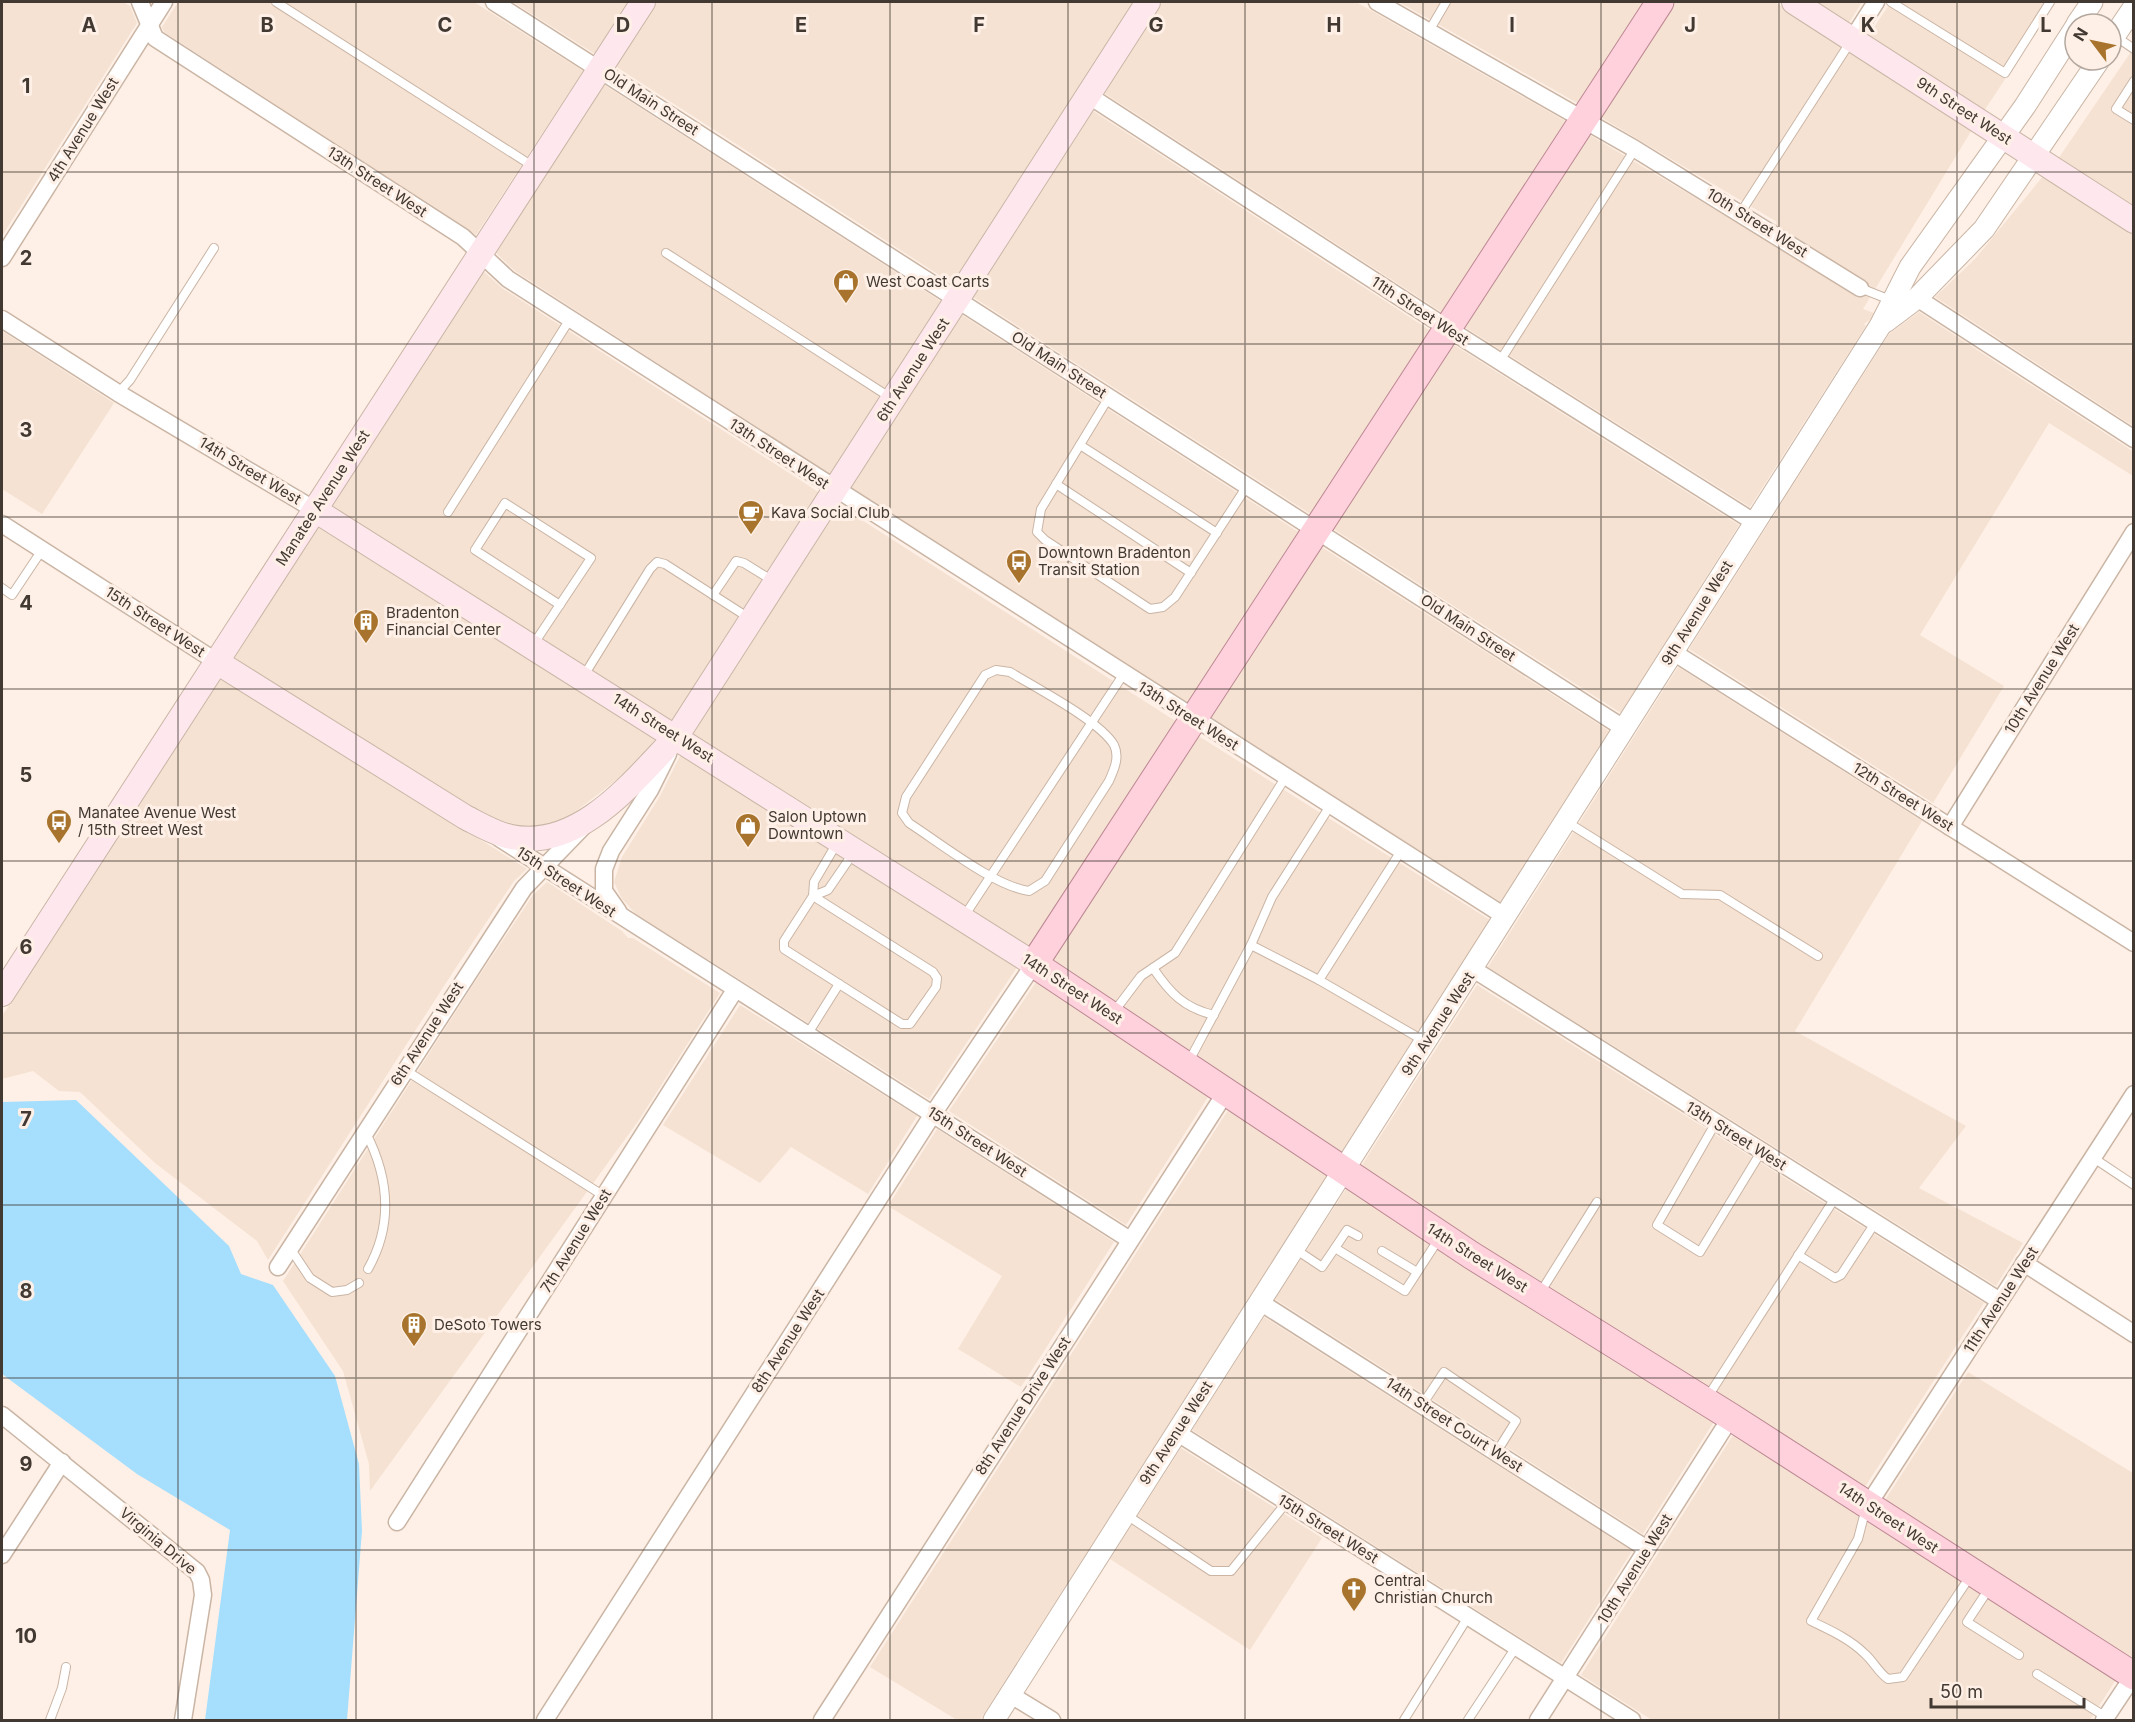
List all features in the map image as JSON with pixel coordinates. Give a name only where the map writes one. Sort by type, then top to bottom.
[{"type":"main road","name":"Manatee Avenue West","points":[[2,994],[479,252],[643,2]]},
{"type":"main road","name":"6th Avenue West","points":[[465,817],[505,836],[529,839],[561,833],[594,815],[632,783],[676,737],[1148,2]]},
{"type":"main road","points":[[1034,964],[1660,2]]},
{"type":"main road","name":"9th Street West","points":[[1794,2],[2133,221]]},
{"type":"main road","name":"14th Street West","points":[[315,510],[583,677],[1034,964],[1441,1235],[1731,1417],[2133,1676]]},
{"type":"main road","name":"15th Street West","points":[[217,662],[465,817]]},
{"type":"street","name":"13th Street West","points":[[140,2],[155,38],[463,237],[508,279],[1193,720],[1506,917]]},
{"type":"street","name":"4th Avenue West","points":[[2,258],[164,2]]},
{"type":"street","name":"Old Main Street","points":[[494,2],[1625,729]]},
{"type":"street","name":"10th Street West","points":[[1377,2],[1635,149],[1741,212],[1860,288]]},
{"type":"street","points":[[1853,38],[1876,2]]},
{"type":"street","points":[[2123,23],[2133,7]]},
{"type":"street","points":[[1880,326],[1910,267],[2004,137],[2063,46]]},
{"type":"street","points":[[1880,326],[1917,298],[1977,237],[2091,72]]},
{"type":"street","name":"11th Street West","points":[[1088,95],[1500,362],[1754,522]]},
{"type":"street","name":"10th Street West","points":[[1893,301],[1917,298]]},
{"type":"street","points":[[1917,298],[2133,439]]},
{"type":"street","name":"14th Street West","points":[[2,319],[118,393],[315,510]]},
{"type":"street","name":"9th Avenue West","points":[[994,1720],[1880,326]]},
{"type":"street","name":"15th Street West","points":[[2,524],[217,662]]},
{"type":"street","name":"10th Avenue West","points":[[1950,827],[2133,532]]},
{"type":"street","name":"12th Street West","points":[[1673,651],[2133,943]]},
{"type":"street","name":"6th Avenue West","points":[[629,922],[604,891],[604,869],[611,851],[650,790],[676,737]]},
{"type":"street","name":"6th Avenue West","points":[[278,1267],[524,888],[594,815]]},
{"type":"street","name":"15th Street West","points":[[465,817],[1130,1240]]},
{"type":"street","name":"8th Avenue West","points":[[545,1720],[933,1114],[1034,964]]},
{"type":"street","name":"13th Street West","points":[[1473,969],[2000,1301]]},
{"type":"street","name":"7th Avenue West","points":[[397,1522],[735,990]]},
{"type":"street","name":"8th Avenue Drive West","points":[[822,1720],[1226,1092]]},
{"type":"street","name":"11th Avenue West","points":[[1868,1505],[2133,1094]]},
{"type":"street","points":[[2024,1263],[2133,1334]]},
{"type":"street","name":"14th Street Court West","points":[[1260,1302],[1647,1549]]},
{"type":"street","name":"Virginia Drive","points":[[2,1415],[190,1565],[201,1580],[203,1595],[183,1720]]},
{"type":"street","name":"10th Avenue West","points":[[1538,1720],[1731,1417]]},
{"type":"street","name":"15th Street West","points":[[1176,1432],[1632,1720]]},
{"type":"street","points":[[2,1555],[62,1462]]},
{"type":"street","points":[[2105,1719],[2133,1676]]},
{"type":"street","points":[[1011,1695],[1052,1720]]},
{"type":"lane","points":[[276,2],[535,167]]},
{"type":"lane","points":[[1429,31],[1446,2]]},
{"type":"lane","points":[[1891,2],[2005,73],[2050,2]]},
{"type":"lane","points":[[1741,212],[1853,38]]},
{"type":"lane","points":[[2133,81],[2116,109],[2133,120]]},
{"type":"lane","points":[[1500,362],[1635,149]]},
{"type":"lane","points":[[118,393],[130,380],[214,248]]},
{"type":"lane","points":[[666,253],[894,399]]},
{"type":"lane","name":"10th Street West","points":[[1860,288],[1893,301]]},
{"type":"lane","points":[[448,512],[570,319]]},
{"type":"lane","points":[[1109,397],[1041,509],[1037,532],[1134,600],[1150,609],[1163,607],[1175,597],[1247,486]]},
{"type":"lane","points":[[1080,445],[1217,533]]},
{"type":"lane","points":[[1056,484],[1191,573]]},
{"type":"lane","points":[[533,646],[591,558],[505,502],[475,550],[560,605]]},
{"type":"lane","points":[[2,588],[12,595],[42,550]]},
{"type":"lane","points":[[713,595],[736,561],[744,562],[776,583]]},
{"type":"lane","points":[[583,677],[654,564],[661,562],[752,620]]},
{"type":"lane","points":[[996,670],[1010,672],[1091,723],[1113,744],[1116,764],[1109,781],[1045,881],[1029,891],[1016,889],[991,876],[909,823],[902,813],[906,797],[985,675],[996,670]]},
{"type":"lane","points":[[963,919],[1123,675]]},
{"type":"lane","points":[[1112,1015],[1141,976],[1175,953],[1286,778]]},
{"type":"lane","points":[[1186,1065],[1251,945],[1272,897],[1330,806]]},
{"type":"lane","points":[[1567,821],[1682,894],[1720,895],[1818,956]]},
{"type":"lane","points":[[813,896],[933,972],[938,978],[936,987],[910,1024],[902,1024],[784,949],[784,941],[813,896],[814,882],[847,845]]},
{"type":"lane","points":[[813,896],[828,890],[847,845]]},
{"type":"lane","points":[[1319,980],[1401,851]]},
{"type":"lane","points":[[1251,945],[1319,980],[1426,1043]]},
{"type":"lane","points":[[1153,968],[1171,993],[1185,1004],[1214,1015]]},
{"type":"lane","points":[[807,1035],[839,984]]},
{"type":"lane","points":[[405,1069],[604,1196]]},
{"type":"lane","points":[[1716,1124],[1657,1225],[1700,1252],[1761,1152]]},
{"type":"lane","points":[[365,1131],[383,1173],[387,1204],[384,1233],[368,1269]]},
{"type":"lane","points":[[2092,1157],[2133,1185]]},
{"type":"lane","points":[[1705,1401],[1834,1198]]},
{"type":"lane","points":[[1538,1296],[1597,1202]]},
{"type":"lane","points":[[1798,1255],[1835,1278],[1841,1275],[1875,1223]]},
{"type":"lane","points":[[1294,1249],[1322,1267],[1347,1230],[1358,1236]]},
{"type":"lane","points":[[1335,1248],[1405,1291],[1441,1235]]},
{"type":"lane","points":[[290,1247],[310,1278],[332,1292],[347,1290],[358,1283]]},
{"type":"lane","points":[[1382,1251],[1417,1272]]},
{"type":"lane","points":[[1422,1405],[1444,1372],[1516,1421],[1496,1453]]},
{"type":"lane","points":[[1124,1513],[1210,1571],[1224,1572],[1231,1571],[1286,1503]]},
{"type":"lane","points":[[1868,1505],[1858,1539],[1811,1621],[1850,1641],[1888,1679],[1903,1677],[1982,1579]]},
{"type":"lane","points":[[1982,1579],[1967,1622],[2019,1655]]},
{"type":"lane","points":[[1404,1720],[1468,1617]]},
{"type":"lane","points":[[1468,1720],[1516,1647]]},
{"type":"lane","points":[[50,1720],[62,1688],[66,1667]]},
{"type":"lane","points":[[2037,1674],[2105,1719]]},
{"type":"shaded area","points":[[2,2],[123,2],[130,6],[137,23],[2,236]]},
{"type":"shaded area","points":[[178,2],[474,2],[583,71],[476,235],[164,32],[162,27]]},
{"type":"shaded area","points":[[513,2],[629,2],[595,54]]},
{"type":"shaded area","points":[[657,2],[1134,2],[953,284],[615,66]]},
{"type":"shaded area","points":[[1162,2],[1356,2],[1567,122],[1443,313],[1104,93]]},
{"type":"shaded area","points":[[1399,2],[1646,2],[1579,104]]},
{"type":"shaded area","points":[[1674,2],[1775,2],[1973,128],[1863,309],[1874,313],[1871,319],[1864,324],[1866,326],[1750,507],[1463,326],[1588,134],[1766,240],[1777,222],[1599,116]]},
{"type":"shaded area","points":[[1815,2],[1862,2],[1849,23]]},
{"type":"shaded area","points":[[1891,2],[2056,2],[1984,111],[1868,36]]},
{"type":"shaded area","points":[[2133,49],[2133,208],[2058,159],[2117,72],[2123,72],[2123,64]]},
{"type":"shaded area","points":[[603,84],[942,302],[831,475],[515,271],[494,251]]},
{"type":"shaded area","points":[[1093,111],[1431,331],[1312,515],[973,297]]},
{"type":"shaded area","points":[[2044,175],[2133,233],[2133,426],[1935,297],[1975,259]]},
{"type":"shaded area","points":[[482,270],[502,288],[820,493],[672,721],[331,507]]},
{"type":"shaded area","points":[[1919,312],[2134,452],[2133,476],[2049,423],[1920,635],[2004,686],[1933,803],[1689,649],[1889,334]]},
{"type":"shaded area","points":[[962,315],[1300,533],[1188,704],[851,488]]},
{"type":"shaded area","points":[[2,331],[114,403],[42,514],[2,489]]},
{"type":"shaded area","points":[[1451,343],[1739,525],[1621,713],[1332,528]]},
{"type":"shaded area","points":[[840,506],[1177,722],[1030,949],[692,734]]},
{"type":"shaded area","points":[[320,525],[659,738],[623,775],[571,815],[555,823],[528,828],[508,826],[470,808],[233,660]]},
{"type":"shaded area","points":[[1320,546],[1609,731],[1501,902],[1208,717]]},
{"type":"shaded area","points":[[1678,667],[1922,821],[1795,1031],[1966,1126],[1919,1188],[2023,1243],[1996,1286],[1488,967]]},
{"type":"shaded area","points":[[222,677],[527,869],[514,881],[453,972],[268,1260],[257,1241],[155,1163],[80,1092],[59,1091],[33,1071],[2,1079],[2,1016]]},
{"type":"shaded area","points":[[1197,735],[1490,920],[1340,1155],[1050,961]]},
{"type":"shaded area","points":[[682,752],[1018,966],[929,1099],[636,914],[622,899],[614,882],[622,857],[660,796]]},
{"type":"shaded area","points":[[547,882],[622,931],[628,938],[633,938],[720,993],[639,1120],[370,1491],[369,1464],[343,1371],[283,1281],[473,985],[533,895]]},
{"type":"shaded area","points":[[1038,979],[1210,1094],[1126,1225],[949,1111]]},
{"type":"shaded area","points":[[1477,985],[1984,1303],[1863,1490],[1476,1246],[1360,1168]]},
{"type":"shaded area","points":[[740,1005],[917,1116],[868,1194],[791,1147],[760,1183],[663,1125]]},
{"type":"shaded area","points":[[1230,1107],[1329,1173],[980,1720],[957,1720],[870,1667]]},
{"type":"shaded area","points":[[937,1129],[1114,1242],[1021,1387],[958,1349],[1002,1276],[888,1206]]},
{"type":"shaded area","points":[[1348,1186],[1715,1420],[1643,1534],[1275,1299]]},
{"type":"shaded area","points":[[1264,1317],[1632,1551],[1561,1663],[1192,1430]]},
{"type":"shaded area","points":[[1968,1372],[2133,1473],[2133,1654],[2129,1660],[1883,1503]]},
{"type":"shaded area","points":[[1735,1432],[2117,1678],[2090,1720],[1652,1720],[1581,1675]]},
{"type":"shaded area","points":[[1181,1448],[1322,1538],[1250,1650],[1110,1559]]},
{"type":"water","points":[[76,1100],[229,1246],[241,1274],[273,1285],[335,1376],[359,1464],[362,1531],[347,1720],[205,1720],[230,1530],[137,1474],[2,1374],[2,1102]]},
{"type":"place","name":"West Coast Carts","points":[[846,305]]},
{"type":"place","name":"Kava Social Club","points":[[751,536]]},
{"type":"place","name":"Downtown Bradenton Transit Station","points":[[1019,585]]},
{"type":"place","name":"Bradenton Financial Center","points":[[366,645]]},
{"type":"place","name":"Manatee Avenue West / 15th Street West","points":[[59,845]]},
{"type":"place","name":"Salon Uptown Downtown","points":[[748,849]]},
{"type":"place","name":"DeSoto Towers","points":[[414,1348]]},
{"type":"place","name":"Central Christian Church","points":[[1354,1613]]}]
